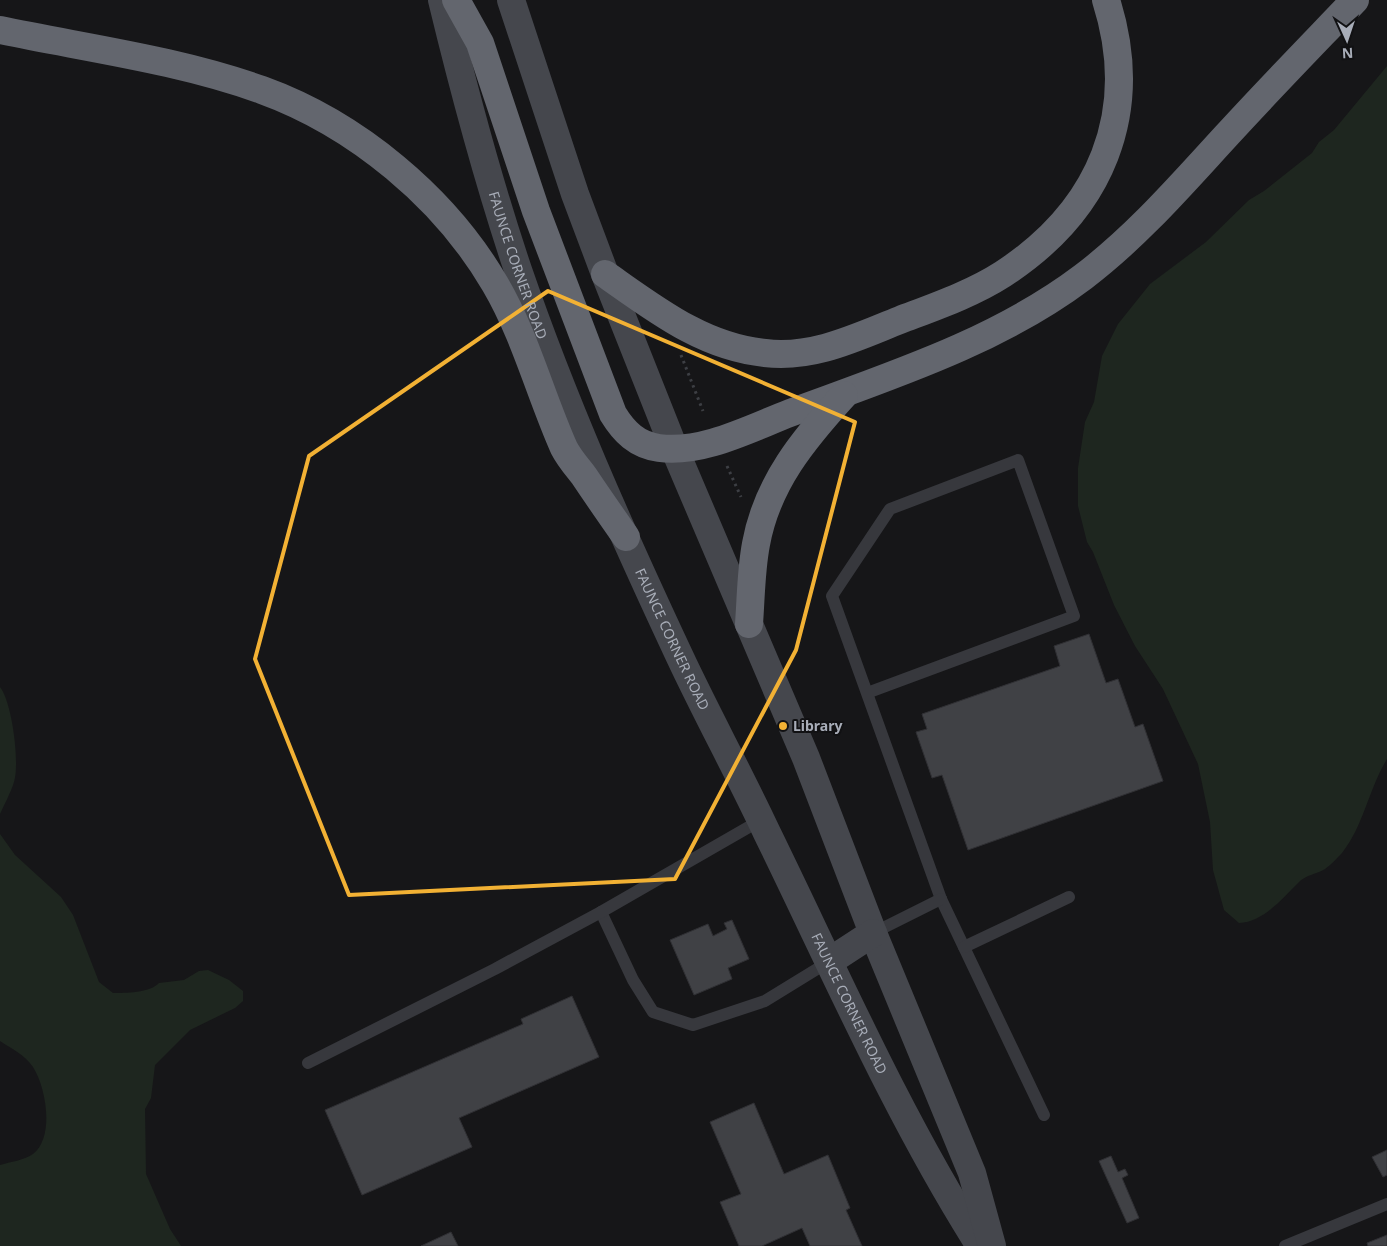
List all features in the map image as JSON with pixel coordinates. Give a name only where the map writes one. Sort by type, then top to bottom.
[{"type":"highway","points":[[456,0],[480,43],[536,212],[613,414],[625,432],[633,439],[660,448],[674,448],[716,441],[847,392],[961,348],[1046,303],[1084,277],[1155,214],[1355,0]]},
{"type":"highway","points":[[605,274],[688,330],[722,344],[768,354],[792,354],[840,344],[935,306],[1002,275],[1051,237],[1072,213],[1090,187],[1105,160],[1113,134],[1120,75],[1118,48],[1106,0]]},
{"type":"highway","points":[[0,30],[201,72],[263,91],[324,120],[352,137],[385,162],[442,213],[480,260],[506,307],[565,450],[626,537]]},
{"type":"highway","points":[[749,624],[756,543],[770,498],[794,454],[847,392]]},
{"type":"main road","name":"FAUNCE CORNER ROAD","points":[[442,0],[489,181],[519,272],[578,427],[680,657],[943,1187],[980,1246]]},
{"type":"main road","points":[[511,0],[569,177],[605,274],[674,448],[806,758],[873,933],[972,1173],[992,1246]]},
{"type":"main road","points":[[830,961],[873,933]]},
{"type":"lane","points":[[867,693],[1074,616],[1018,460],[890,509],[832,596],[941,900],[1044,1116]]},
{"type":"lane","points":[[308,1063],[495,969],[601,912],[761,820]]},
{"type":"lane","points":[[964,947],[1069,897]]},
{"type":"lane","points":[[873,933],[941,900]]},
{"type":"lane","points":[[601,912],[633,980],[653,1012],[693,1025],[765,1000],[830,961]]},
{"type":"lane","points":[[1285,1246],[1387,1204]]},
{"type":"path","points":[[678,348],[703,411]]},
{"type":"path","points":[[725,461],[744,503]]},
{"type":"highlighted area","points":[[548,291],[855,422],[796,650],[675,879],[349,895],[255,659],[309,456]]},
{"type":"shaded area","points":[[1387,66],[1387,759],[1375,782],[1356,831],[1342,853],[1325,869],[1301,880],[1272,909],[1256,919],[1239,923],[1224,910],[1213,870],[1210,822],[1198,764],[1163,689],[1135,646],[1114,605],[1093,552],[1087,542],[1078,506],[1078,468],[1085,422],[1094,402],[1102,356],[1118,324],[1150,284],[1206,242],[1249,200],[1264,191],[1312,153],[1319,142],[1334,130]]},
{"type":"shaded area","points":[[0,687],[8,706],[14,733],[16,773],[10,794],[0,814]]},
{"type":"shaded area","points":[[0,834],[15,855],[61,897],[73,915],[99,982],[113,993],[144,991],[159,983],[184,980],[199,971],[208,970],[229,980],[243,991],[243,1001],[235,1008],[190,1030],[155,1065],[151,1098],[145,1109],[146,1174],[170,1229],[181,1246],[0,1246],[0,1165],[30,1156],[40,1146],[44,1136],[46,1112],[42,1087],[33,1067],[22,1056],[0,1041]]},
{"type":"building","points":[[1089,634],[1106,683],[1118,679],[1135,727],[1143,724],[1163,781],[968,850],[942,775],[932,778],[916,732],[927,729],[922,714],[1060,666],[1054,646]]},
{"type":"building","points":[[732,920],[749,959],[728,968],[732,979],[694,995],[670,940],[708,924],[713,936],[727,929],[724,923]]},
{"type":"building","points":[[572,996],[599,1057],[459,1118],[472,1147],[362,1195],[325,1110],[523,1024],[521,1019]]},
{"type":"building","points":[[754,1103],[784,1174],[828,1155],[850,1208],[846,1210],[862,1246],[810,1246],[802,1228],[762,1246],[739,1246],[720,1202],[741,1194],[710,1122]]},
{"type":"building","points":[[1387,1150],[1387,1175],[1383,1177],[1372,1157]]},
{"type":"building","points":[[1111,1156],[1118,1172],[1125,1169],[1128,1175],[1122,1178],[1139,1218],[1127,1223],[1099,1161]]},
{"type":"building","points":[[451,1232],[458,1246],[421,1246]]},
{"type":"building","points":[[1387,1235],[1387,1246],[1368,1246],[1367,1243]]},
{"type":"place","name":"Library","points":[[783,726]]}]
